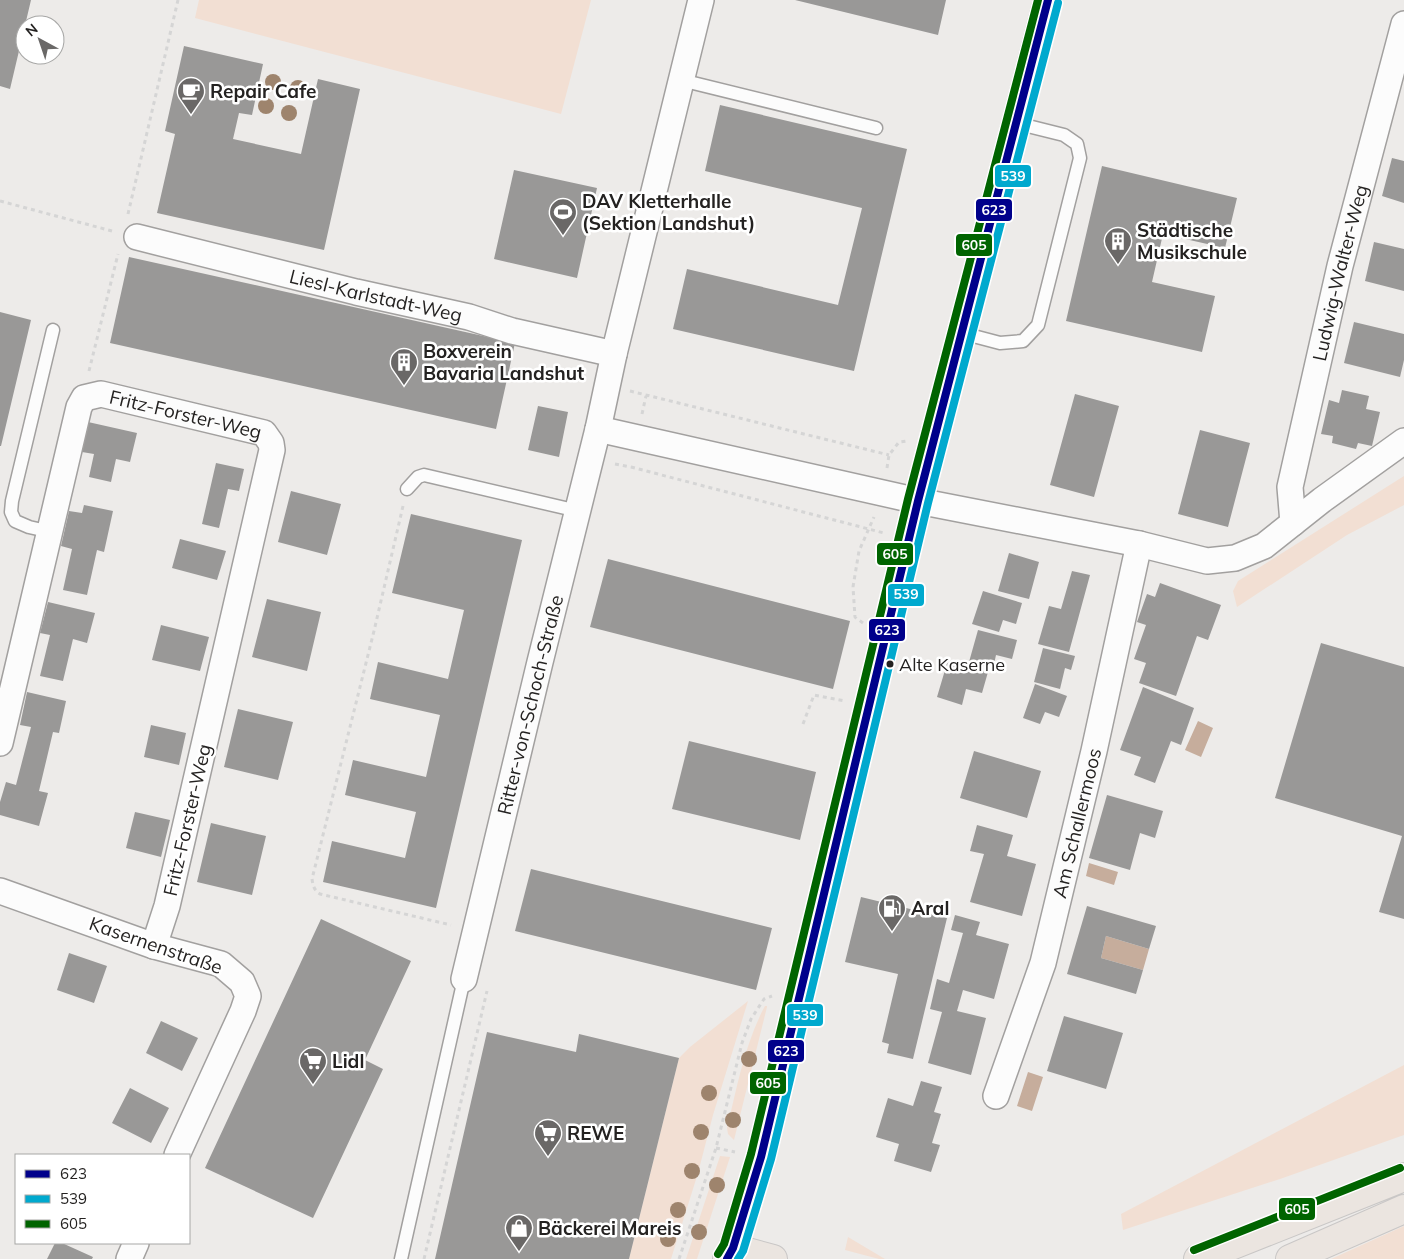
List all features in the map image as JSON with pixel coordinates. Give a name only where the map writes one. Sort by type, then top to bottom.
[{"type":"main road","points":[[772,1259],[732,1256],[761,1157],[918,501],[1048,0]]},
{"type":"main road","points":[[1198,1259],[1404,1177]]},
{"type":"main road","points":[[1290,1259],[1404,1209]]},
{"type":"street","name":"Ritter-von-Schoch-Straße","points":[[464,979],[537,671],[578,511],[614,354],[701,0]]},
{"type":"street","name":"Ludwig-Walter-Weg","points":[[1293,523],[1290,487],[1292,478],[1340,266],[1404,24]]},
{"type":"street","name":"Liesl-Karlstadt-Weg","points":[[130,236],[356,292],[469,316],[512,330],[614,354]]},
{"type":"street","name":"Fritz-Forster-Weg","points":[[0,743],[79,408],[84,398],[101,394],[264,433],[271,442],[272,450],[167,906],[154,946]]},
{"type":"street","points":[[598,429],[918,501],[1139,544],[1207,562],[1234,558],[1264,546],[1404,441]]},
{"type":"street","name":"Am Schallermoos","points":[[996,1096],[1043,963],[1094,750],[1139,544]]},
{"type":"street","name":"Kasernenstraße","points":[[0,891],[154,946],[221,964],[242,982],[248,996],[244,1011],[177,1154]]},
{"type":"street","points":[[129,1259],[136,1244]]},
{"type":"lane","points":[[681,80],[876,128]]},
{"type":"lane","points":[[962,333],[1000,343],[1015,342],[1023,341],[1038,324],[1080,158],[1077,144],[1064,135],[1016,123]]},
{"type":"lane","points":[[51,532],[28,527],[15,521],[11,512],[53,330]]},
{"type":"lane","points":[[407,489],[418,476],[424,475],[578,511]]},
{"type":"lane","points":[[401,1259],[464,979]]},
{"type":"path","points":[[84,398],[86,381],[130,236],[178,0]]},
{"type":"path","points":[[0,201],[130,236]]},
{"type":"path","points":[[608,384],[656,398],[889,455],[883,492],[859,551],[852,587],[855,617],[885,641]]},
{"type":"path","points":[[407,489],[312,885],[314,890],[320,894],[476,931]]},
{"type":"path","points":[[803,724],[814,695],[870,705]]},
{"type":"path","points":[[679,1259],[716,1148],[742,1043],[751,1019],[764,999],[803,984]]},
{"type":"shaded area","points":[[199,0],[591,0],[561,114],[195,18]]},
{"type":"shaded area","points":[[1404,476],[1404,505],[1347,535],[1237,607],[1233,591],[1238,581]]},
{"type":"shaded area","points":[[1198,721],[1213,728],[1201,757],[1185,750]]},
{"type":"shaded area","points":[[1089,863],[1118,872],[1114,885],[1086,876]]},
{"type":"shaded area","points":[[1106,936],[1149,949],[1143,970],[1101,958]]},
{"type":"shaded area","points":[[748,1001],[671,1259],[629,1259],[679,1058]]},
{"type":"shaded area","points":[[765,1006],[767,1007],[734,1140],[728,1134],[727,1128],[747,1050]]},
{"type":"shaded area","points":[[1404,1065],[1404,1135],[1280,1179],[1123,1230],[1121,1214]]},
{"type":"shaded area","points":[[1028,1072],[1043,1077],[1032,1111],[1017,1106]]},
{"type":"shaded area","points":[[720,1156],[730,1157],[697,1259],[686,1259]]},
{"type":"shaded area","points":[[1404,1226],[1404,1259],[1331,1259]]},
{"type":"shaded area","points":[[848,1237],[885,1259],[845,1250]]},
{"type":"building","points":[[0,0],[31,0],[27,15],[15,15],[16,65],[10,89],[0,86]]},
{"type":"building","points":[[795,0],[946,0],[938,35]]},
{"type":"building","points":[[184,46],[263,64],[252,115],[239,113],[233,139],[301,154],[318,79],[360,89],[324,250],[157,213],[175,134],[165,131]]},
{"type":"building","points":[[720,105],[907,149],[854,371],[673,329],[687,269],[838,305],[862,208],[705,171]]},
{"type":"building","points":[[1392,158],[1404,161],[1404,203],[1382,196]]},
{"type":"building","name":"Städtische Musikschule","points":[[1102,166],[1237,198],[1225,248],[1163,234],[1152,282],[1215,296],[1202,352],[1066,321]]},
{"type":"building","points":[[514,170],[597,188],[577,278],[494,259]]},
{"type":"building","points":[[1374,242],[1404,249],[1404,291],[1365,281]]},
{"type":"building","name":"Boxverein Bavaria Landshut","points":[[129,257],[515,343],[496,429],[110,343]]},
{"type":"building","points":[[0,312],[31,320],[1,446],[0,446]]},
{"type":"building","points":[[1354,322],[1404,334],[1404,360],[1400,377],[1344,363]]},
{"type":"building","points":[[1342,390],[1369,396],[1366,409],[1380,412],[1372,446],[1358,443],[1356,449],[1332,443],[1333,436],[1321,434],[1329,400],[1339,403]]},
{"type":"building","points":[[1075,394],[1119,406],[1094,497],[1050,485]]},
{"type":"building","points":[[538,406],[568,412],[559,457],[528,450]]},
{"type":"building","points":[[88,422],[137,433],[130,462],[116,459],[111,482],[89,477],[94,454],[82,452]]},
{"type":"building","points":[[1200,430],[1250,443],[1228,527],[1178,514]]},
{"type":"building","points":[[216,463],[244,469],[239,491],[228,489],[219,528],[202,524]]},
{"type":"building","points":[[291,491],[341,504],[327,555],[278,542]]},
{"type":"building","points":[[84,505],[113,511],[104,552],[97,550],[87,595],[63,590],[72,549],[61,546],[69,511],[82,513]]},
{"type":"building","points":[[411,514],[522,540],[436,908],[323,882],[332,841],[405,858],[416,812],[345,795],[353,760],[426,777],[440,715],[370,699],[378,662],[448,679],[464,610],[392,593]]},
{"type":"building","points":[[180,539],[226,551],[217,580],[172,568]]},
{"type":"building","points":[[1009,553],[1039,562],[1029,599],[998,591]]},
{"type":"building","points":[[608,559],[850,621],[833,689],[590,627]]},
{"type":"building","points":[[1072,571],[1090,575],[1069,652],[1038,644],[1049,606],[1061,609]]},
{"type":"building","points":[[1160,583],[1221,605],[1208,640],[1197,636],[1176,696],[1139,683],[1146,663],[1134,659],[1146,625],[1137,622],[1147,594],[1155,597]]},
{"type":"building","points":[[983,591],[1022,603],[1016,624],[1003,620],[999,632],[972,624]]},
{"type":"building","points":[[267,599],[321,612],[307,671],[252,657]]},
{"type":"building","points":[[48,602],[95,613],[87,643],[73,639],[63,681],[40,676],[50,635],[40,633]]},
{"type":"building","points":[[161,625],[209,637],[200,671],[152,660]]},
{"type":"building","points":[[978,630],[1017,640],[1012,659],[996,655],[993,669],[969,662]]},
{"type":"building","points":[[1321,643],[1404,667],[1404,919],[1379,912],[1402,836],[1275,798]]},
{"type":"building","points":[[1043,648],[1075,656],[1071,670],[1065,668],[1060,689],[1034,682]]},
{"type":"building","points":[[948,660],[988,672],[982,693],[966,689],[962,705],[937,697]]},
{"type":"building","points":[[1035,684],[1067,696],[1059,717],[1045,712],[1040,724],[1023,718]]},
{"type":"building","points":[[1143,687],[1194,708],[1181,745],[1171,741],[1155,783],[1134,775],[1141,757],[1120,750]]},
{"type":"building","points":[[27,692],[66,701],[59,733],[53,732],[39,791],[48,793],[39,826],[0,815],[0,802],[6,782],[16,785],[31,727],[20,725]]},
{"type":"building","points":[[238,709],[293,722],[278,780],[224,767]]},
{"type":"building","points":[[151,725],[186,733],[179,765],[144,757]]},
{"type":"building","points":[[689,741],[816,772],[800,840],[672,809]]},
{"type":"building","points":[[974,751],[1041,771],[1027,818],[960,798]]},
{"type":"building","points":[[1107,795],[1163,811],[1155,838],[1140,833],[1130,870],[1089,858]]},
{"type":"building","points":[[135,812],[170,820],[161,857],[126,848]]},
{"type":"building","points":[[211,823],[266,836],[252,895],[197,882]]},
{"type":"building","points":[[977,825],[1013,835],[1007,856],[1036,864],[1022,916],[970,902],[984,854],[970,851]]},
{"type":"building","points":[[531,869],[772,928],[756,990],[515,931]]},
{"type":"building","points":[[861,897],[947,918],[913,1059],[887,1053],[889,1044],[882,1042],[898,974],[845,962]]},
{"type":"building","points":[[1087,906],[1156,926],[1149,949],[1106,936],[1101,958],[1143,970],[1136,994],[1067,974]]},
{"type":"building","points":[[955,915],[980,922],[976,935],[1009,944],[994,999],[963,990],[957,1011],[986,1018],[971,1075],[928,1063],[942,1012],[930,1009],[937,979],[949,983],[963,933],[951,930]]},
{"type":"building","points":[[321,919],[411,961],[365,1060],[383,1069],[313,1218],[205,1168]]},
{"type":"building","points":[[69,953],[107,966],[94,1003],[57,990]]},
{"type":"building","points":[[1064,1016],[1123,1033],[1106,1089],[1047,1071]]},
{"type":"building","points":[[161,1021],[198,1038],[182,1071],[146,1053]]},
{"type":"building","points":[[487,1032],[576,1052],[579,1034],[679,1058],[629,1259],[435,1259]]},
{"type":"building","points":[[921,1081],[942,1087],[934,1112],[941,1114],[932,1143],[940,1145],[931,1172],[894,1161],[899,1144],[876,1137],[888,1098],[913,1106]]},
{"type":"building","points":[[130,1088],[169,1108],[151,1143],[112,1123]]},
{"type":"building","points":[[54,1244],[64,1244],[93,1257],[92,1259],[47,1259]]},
{"type":"transit line","name":"605","points":[[718,1254],[724,1244],[751,1154],[908,499],[1038,0]]},
{"type":"transit line","name":"623","points":[[727,1259],[733,1248],[761,1157],[918,501],[1048,0]]},
{"type":"transit line","name":"539","points":[[738,1259],[743,1251],[771,1159],[928,503],[1058,3]]},
{"type":"transit line","name":"605","points":[[1194,1250],[1400,1168]]},
{"type":"place","name":"Repair Cafe","points":[[191,115]]},
{"type":"place","name":"DAV Kletterhalle (Sektion Landshut)","points":[[563,236]]},
{"type":"place","name":"Städtische Musikschule","points":[[1118,265]]},
{"type":"place","name":"Boxverein Bavaria Landshut","points":[[404,386]]},
{"type":"place","name":"Alte Kaserne","points":[[890,664]]},
{"type":"place","name":"Aral","points":[[892,932]]},
{"type":"place","name":"Lidl","points":[[313,1085]]},
{"type":"place","name":"REWE","points":[[548,1157]]},
{"type":"place","name":"Bäckerei Mareis","points":[[519,1252]]}]
